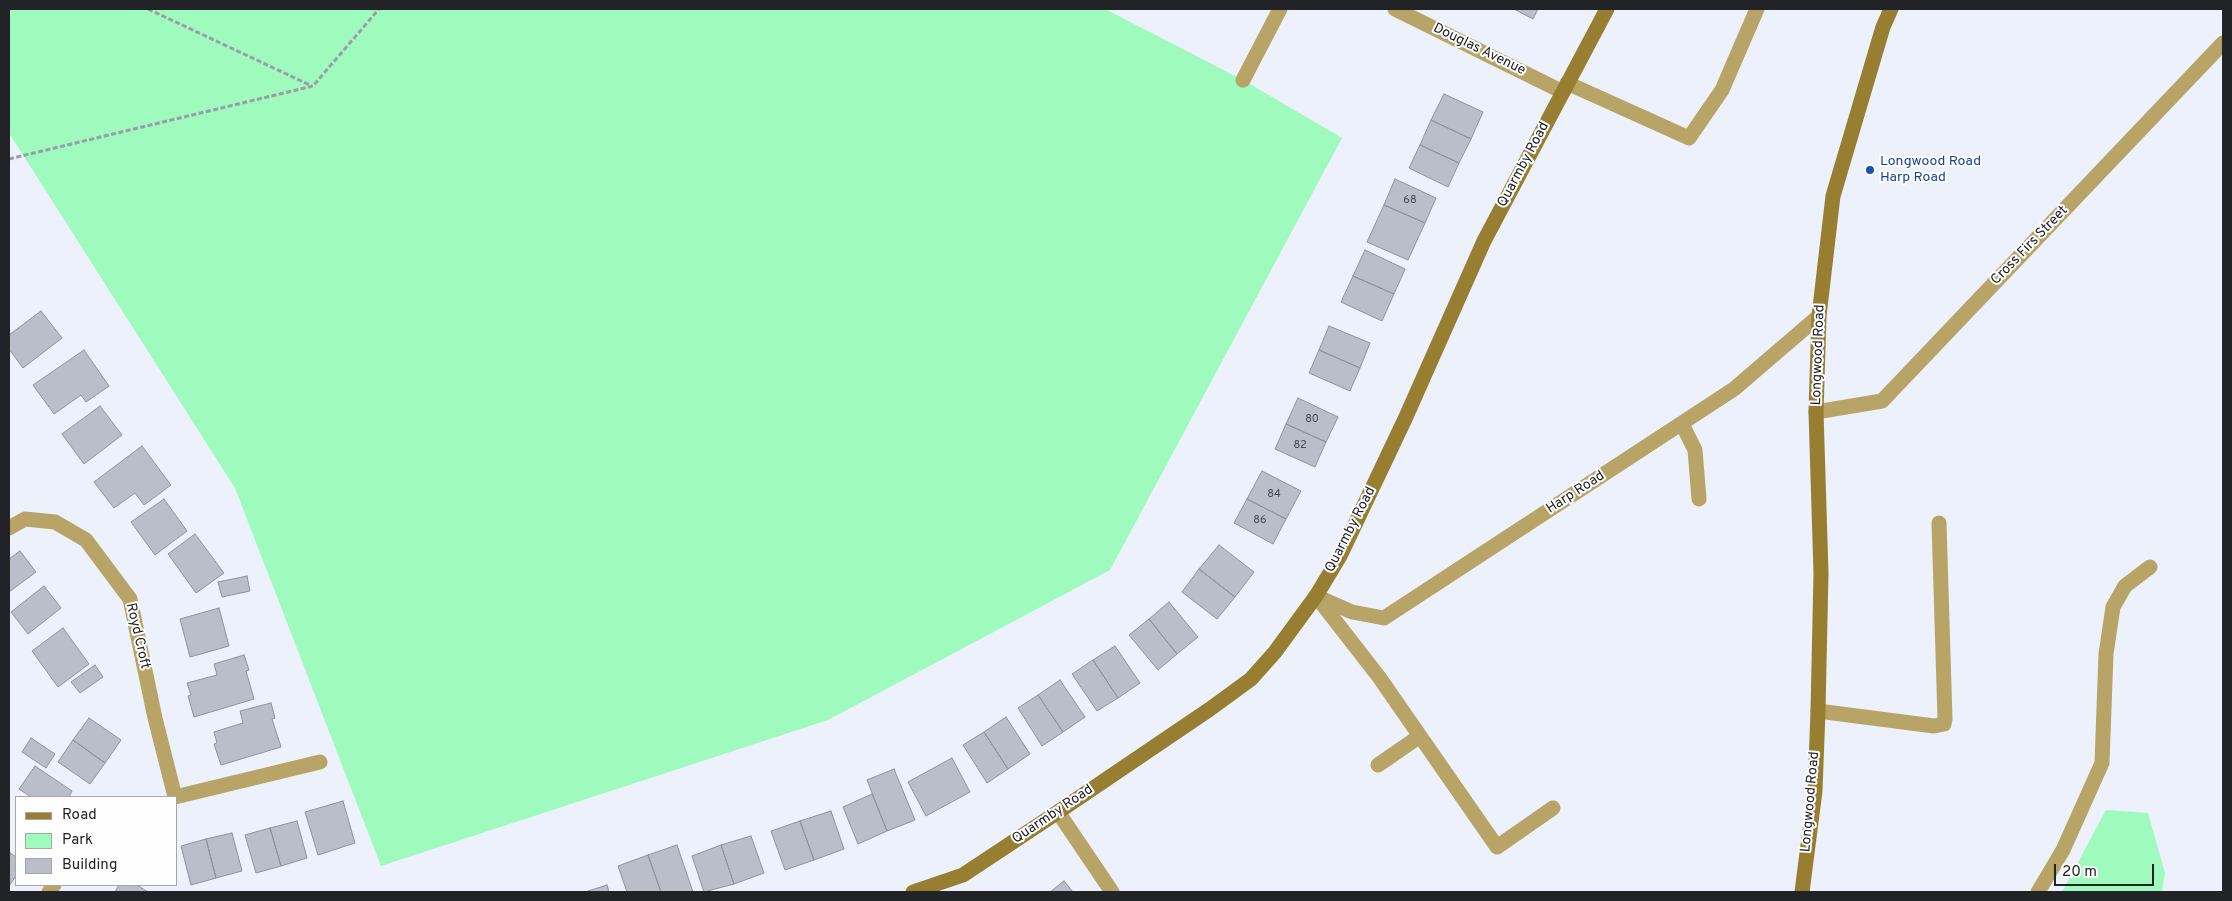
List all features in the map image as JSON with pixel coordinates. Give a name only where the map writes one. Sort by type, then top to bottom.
[{"type":"street","points":[[1243,80],[1280,9]]},
{"type":"street","name":"Douglas Avenue","points":[[1396,9],[1565,88],[1689,138],[1722,90],[1757,9]]},
{"type":"street","name":"Quarmby Road","points":[[913,892],[963,875],[1251,679],[1275,652],[1316,596],[1340,556],[1484,241],[1607,9]]},
{"type":"street","name":"Longwood Road","points":[[1802,892],[1815,791],[1818,710],[1821,572],[1816,412],[1818,316],[1834,196],[1883,27],[1891,9]]},
{"type":"street","name":"Cross Firs Street","points":[[1816,412],[1882,401],[2223,44]]},
{"type":"street","name":"Harp Road","points":[[1316,596],[1352,612],[1384,618],[1734,389],[1818,316]]},
{"type":"street","points":[[1682,424],[1695,450],[1699,499]]},
{"type":"street","name":"Royd Croft","points":[[9,528],[24,519],[55,522],[86,540],[130,598],[155,718],[175,796]]},
{"type":"street","points":[[1818,710],[1934,726],[1944,724],[1939,523]]},
{"type":"street","points":[[2038,892],[2063,850],[2102,763],[2106,654],[2113,607],[2125,586],[2150,567]]},
{"type":"street","points":[[1316,596],[1362,655],[1497,847],[1553,808]]},
{"type":"street","points":[[1378,765],[1420,736]]},
{"type":"street","name":"Royd Croft","points":[[178,796],[320,762]]},
{"type":"street","points":[[1058,812],[1112,892]]},
{"type":"path","points":[[148,9],[313,86]]},
{"type":"path","points":[[9,158],[313,86],[379,9]]},
{"type":"green space","points":[[9,9],[1105,9],[1243,80],[1342,138],[1110,570],[828,720],[381,866],[235,488],[9,133]]},
{"type":"green space","points":[[2106,810],[2148,813],[2165,873],[2162,892],[2062,892]]},
{"type":"building","points":[[1514,9],[1538,9],[1533,19]]},
{"type":"building","points":[[1444,94],[1483,112],[1471,139],[1431,120]]},
{"type":"building","points":[[1431,120],[1471,139],[1459,163],[1420,145]]},
{"type":"building","points":[[1420,145],[1459,163],[1448,187],[1409,168]]},
{"type":"building","points":[[1395,179],[1436,198],[1425,223],[1384,205]]},
{"type":"building","points":[[1384,205],[1425,223],[1408,260],[1367,242]]},
{"type":"building","points":[[1365,250],[1405,269],[1394,294],[1353,276]]},
{"type":"building","points":[[1353,276],[1394,294],[1382,321],[1341,302]]},
{"type":"building","points":[[41,311],[62,338],[23,368],[9,349],[9,335]]},
{"type":"building","points":[[1329,326],[1370,343],[1360,368],[1319,350]]},
{"type":"building","points":[[84,350],[109,386],[86,402],[81,395],[54,414],[33,385]]},
{"type":"building","points":[[1319,350],[1360,368],[1350,391],[1309,373]]},
{"type":"building","points":[[1298,398],[1338,417],[1326,442],[1286,424]]},
{"type":"building","points":[[100,406],[122,435],[84,464],[62,434]]},
{"type":"building","points":[[1286,424],[1326,442],[1315,467],[1275,449]]},
{"type":"building","points":[[142,446],[171,485],[144,505],[135,493],[114,508],[94,482]]},
{"type":"building","points":[[1262,471],[1301,491],[1286,519],[1247,499]]},
{"type":"building","points":[[164,499],[187,531],[155,555],[131,522]]},
{"type":"building","points":[[1247,499],[1286,519],[1273,544],[1234,523]]},
{"type":"building","points":[[195,534],[224,573],[196,593],[168,554]]},
{"type":"building","points":[[1219,545],[1254,572],[1235,597],[1199,569]]},
{"type":"building","points":[[20,551],[36,572],[9,592],[9,559]]},
{"type":"building","points":[[1199,569],[1235,597],[1217,619],[1182,592]]},
{"type":"building","points":[[247,576],[250,591],[222,597],[218,582]]},
{"type":"building","points":[[44,586],[61,608],[28,634],[11,612]]},
{"type":"building","points":[[1169,602],[1198,637],[1177,654],[1149,619]]},
{"type":"building","points":[[219,608],[229,646],[190,657],[180,619]]},
{"type":"building","points":[[1149,619],[1177,654],[1158,670],[1129,635]]},
{"type":"building","points":[[63,628],[89,664],[58,687],[32,651]]},
{"type":"building","points":[[1115,646],[1140,683],[1118,698],[1093,660]]},
{"type":"building","points":[[244,655],[249,670],[246,671],[254,699],[194,717],[188,696],[191,695],[187,683],[217,675],[214,664]]},
{"type":"building","points":[[1093,660],[1118,698],[1097,711],[1072,674]]},
{"type":"building","points":[[95,665],[103,677],[80,693],[71,682]]},
{"type":"building","points":[[1060,680],[1085,717],[1063,732],[1038,695]]},
{"type":"building","points":[[1038,695],[1063,732],[1042,746],[1018,708]]},
{"type":"building","points":[[271,703],[275,718],[272,719],[281,747],[221,765],[214,744],[217,743],[214,732],[243,723],[240,711]]},
{"type":"building","points":[[1006,717],[1030,754],[1008,769],[984,732]]},
{"type":"building","points":[[89,718],[121,740],[105,763],[73,740]]},
{"type":"building","points":[[984,732],[1008,769],[987,783],[963,745]]},
{"type":"building","points":[[31,738],[55,754],[46,768],[22,752]]},
{"type":"building","points":[[73,740],[105,763],[90,784],[58,762]]},
{"type":"building","points":[[952,758],[970,792],[926,816],[908,782]]},
{"type":"building","points":[[35,766],[72,791],[70,796],[30,796],[19,789]]},
{"type":"building","points":[[894,769],[915,820],[887,831],[867,780]]},
{"type":"building","points":[[872,794],[887,831],[858,844],[843,807]]},
{"type":"building","points":[[343,801],[355,843],[318,855],[305,812]]},
{"type":"building","points":[[831,811],[844,849],[814,860],[800,821]]},
{"type":"building","points":[[297,821],[307,858],[281,866],[270,828]]},
{"type":"building","points":[[800,821],[814,860],[785,870],[771,831]]},
{"type":"building","points":[[270,828],[281,866],[256,873],[245,835]]},
{"type":"building","points":[[232,833],[242,871],[216,878],[206,839]]},
{"type":"building","points":[[751,836],[764,873],[734,884],[721,845]]},
{"type":"building","points":[[206,839],[216,878],[191,885],[181,846]]},
{"type":"building","points":[[677,845],[693,892],[661,892],[648,855]]},
{"type":"building","points":[[721,845],[734,884],[704,892],[692,856]]},
{"type":"building","points":[[9,852],[15,856],[15,877],[9,886]]},
{"type":"building","points":[[648,855],[661,892],[627,892],[618,866]]},
{"type":"building","points":[[1064,881],[1073,892],[1050,892]]},
{"type":"building","points":[[607,885],[609,892],[585,892]]},
{"type":"building","points":[[118,886],[139,886],[148,892],[115,892]]},
{"type":"place","name":"Longwood Road Harp Road","points":[[1870,170]]}]
